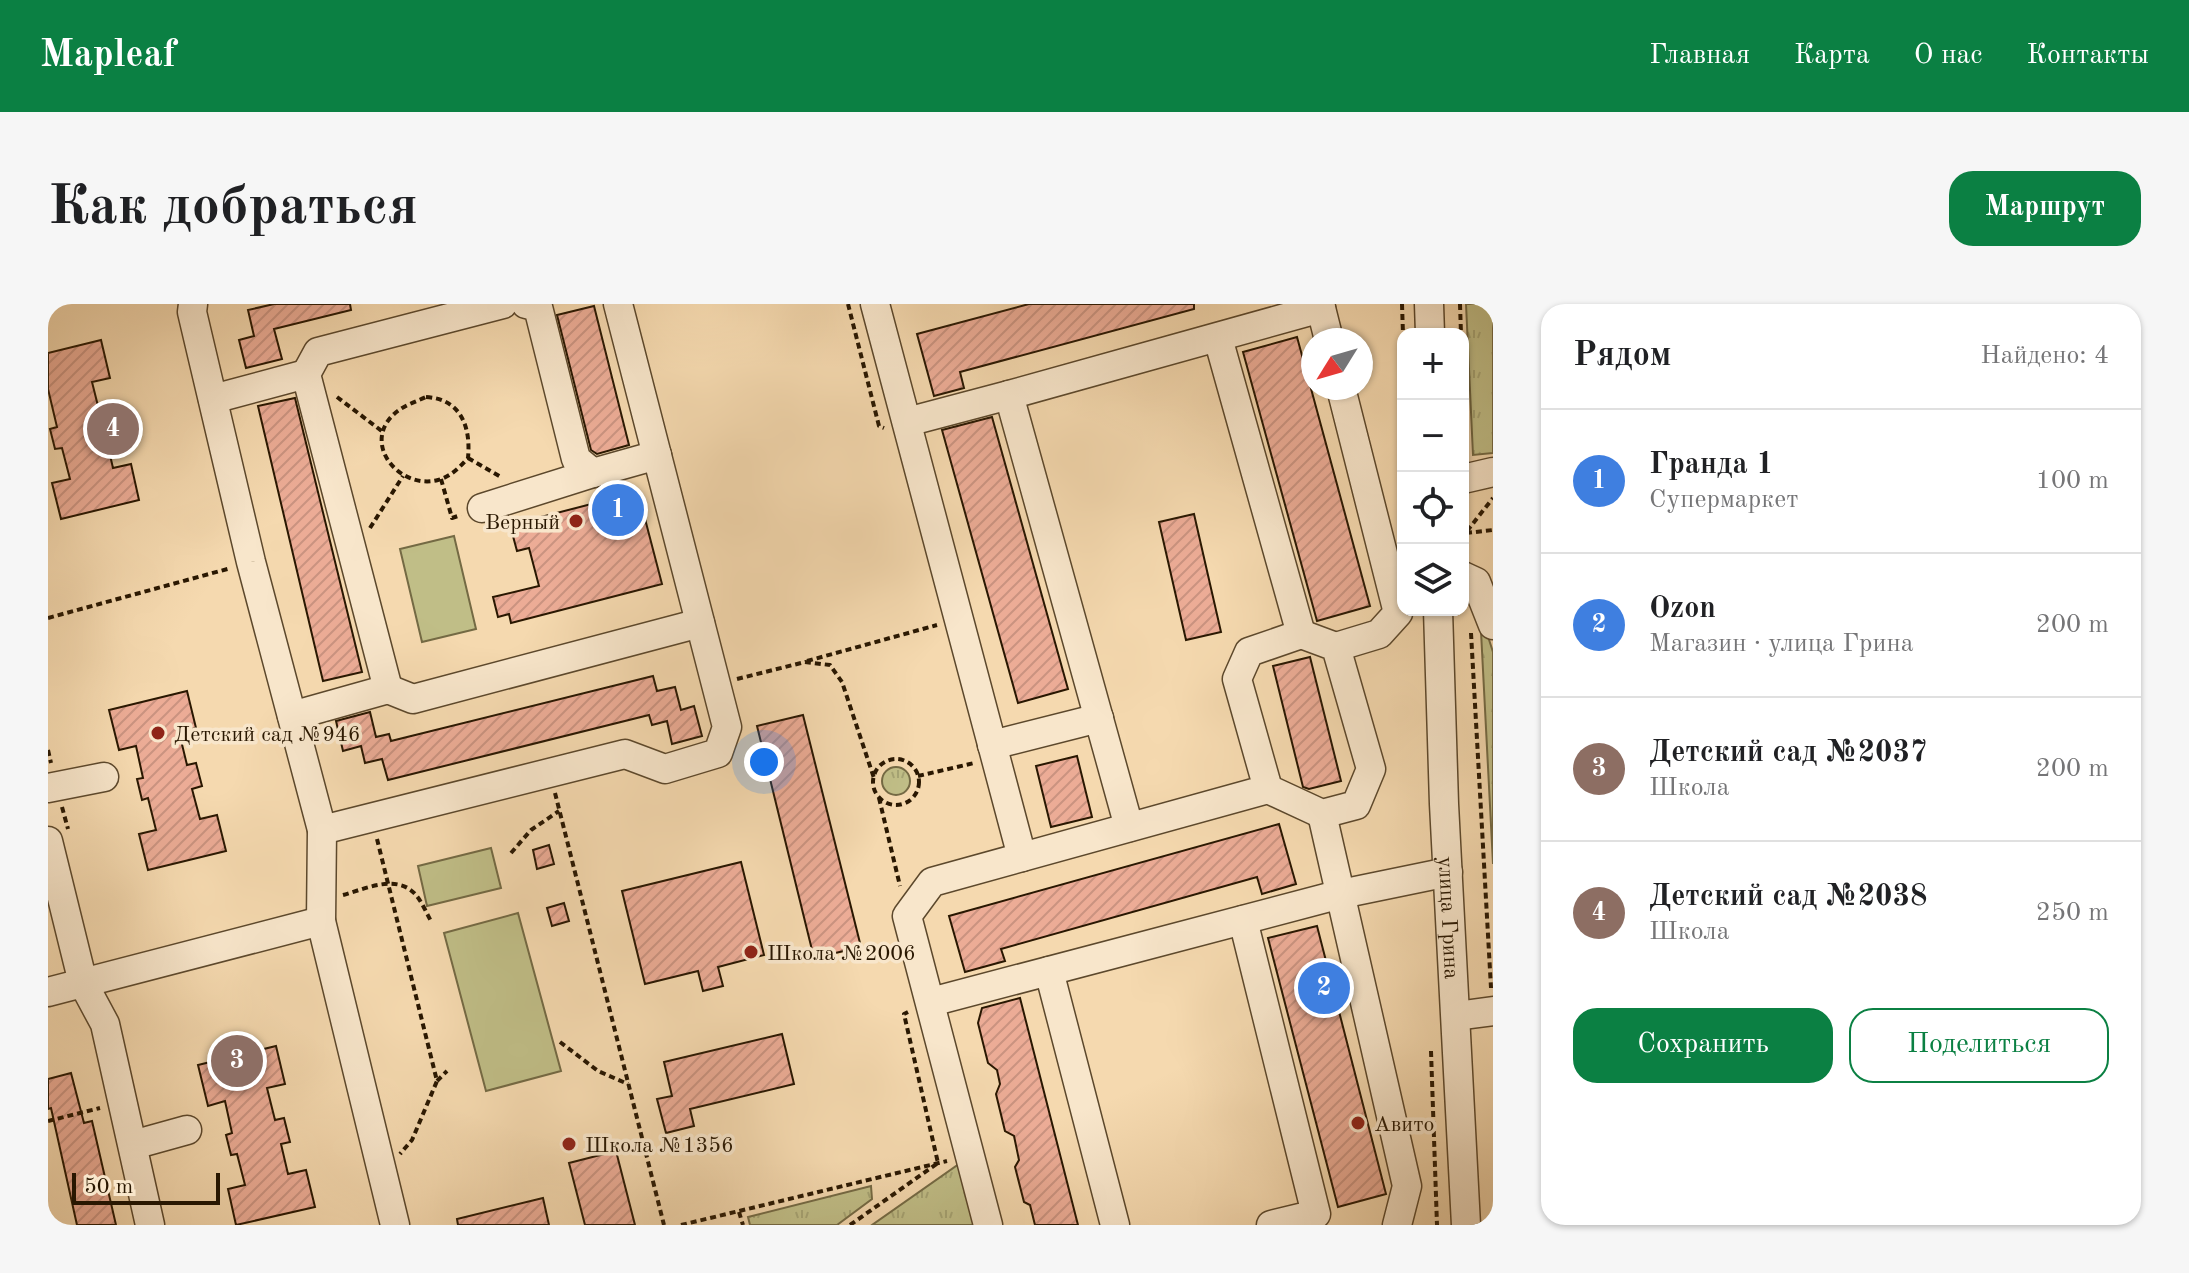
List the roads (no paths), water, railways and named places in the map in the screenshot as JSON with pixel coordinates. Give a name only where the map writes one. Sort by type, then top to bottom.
[{"type":"street","points":[[193,304],[192,312],[251,562],[322,830],[321,911],[395,1225]]},
{"type":"street","points":[[388,689],[306,374],[318,352],[503,304]]},
{"type":"street","points":[[526,304],[538,307],[576,459],[593,473]]},
{"type":"street","points":[[322,830],[625,754],[665,769],[718,753],[727,727],[618,304]]},
{"type":"street","points":[[875,304],[899,426],[959,619],[1022,857]]},
{"type":"street","points":[[1429,304],[1430,328]]},
{"type":"street","points":[[899,426],[1218,338],[1321,306],[1326,328]]},
{"type":"street","points":[[1218,338],[1301,634]]},
{"type":"street","points":[[213,399],[306,374]]},
{"type":"street","points":[[1009,395],[1129,827]]},
{"type":"street","points":[[1268,789],[1237,679],[1249,652],[1301,634],[1336,647],[1379,634],[1398,613],[1344,400]]},
{"type":"street","points":[[482,508],[657,455]]},
{"type":"street","points":[[1469,478],[1493,472]]},
{"type":"street","points":[[1469,579],[1476,582],[1482,625]]},
{"type":"street","name":"улица Грина","points":[[1438,616],[1466,1225]]},
{"type":"street","points":[[292,716],[388,689],[413,699],[700,623]]},
{"type":"street","points":[[988,1225],[907,916],[932,882],[1268,789],[1322,814],[1356,805],[1371,769],[1336,647]]},
{"type":"street","points":[[994,751],[1099,718]]},
{"type":"street","points":[[48,788],[104,777]]},
{"type":"street","points":[[1322,814],[1407,1186],[1397,1225]]},
{"type":"street","points":[[48,841],[83,983],[105,1024],[150,1225]]},
{"type":"street","points":[[931,1002],[1341,894],[1448,872]]},
{"type":"street","points":[[48,992],[321,911]]},
{"type":"street","points":[[1243,920],[1316,1214],[1271,1225]]},
{"type":"street","points":[[1049,971],[1115,1225]]},
{"type":"street","points":[[1456,1016],[1492,1011]]},
{"type":"street","points":[[133,1145],[187,1130]]},
{"type":"place","name":"Детский сад №2038","points":[[113,429]]},
{"type":"place","name":"Гранда 1","points":[[618,510]]},
{"type":"place","name":"Верный","points":[[576,521]]},
{"type":"place","name":"Детский сад №946","points":[[158,733]]},
{"type":"place","name":"Школа №2006","points":[[751,952]]},
{"type":"place","name":"Ozon","points":[[1324,988]]},
{"type":"place","name":"Детский сад №2037","points":[[237,1061]]},
{"type":"place","name":"Авито","points":[[1358,1123]]},
{"type":"place","name":"Школа №1356","points":[[569,1144]]}]
